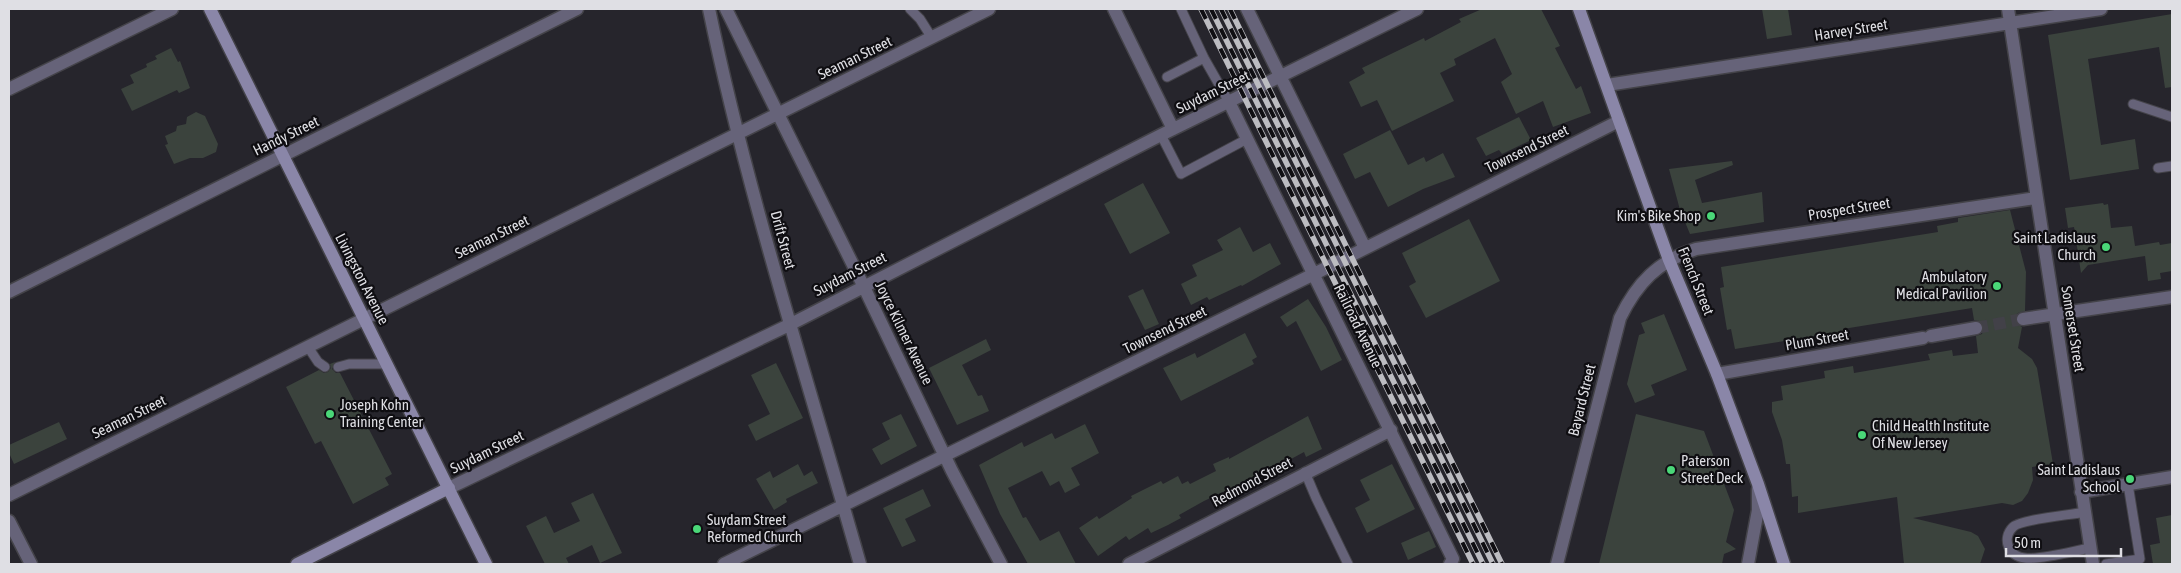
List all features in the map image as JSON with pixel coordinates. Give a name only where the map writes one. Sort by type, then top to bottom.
[{"type":"main road","name":"Livingston Avenue","points":[[210,9],[486,564]]},
{"type":"main road","name":"French Street","points":[[1579,9],[1669,260],[1717,374],[1758,484],[1784,564]]},
{"type":"main road","name":"Suydam Street","points":[[296,564],[449,488]]},
{"type":"street","points":[[9,89],[172,9]]},
{"type":"street","name":"Handy Street","points":[[9,292],[577,9]]},
{"type":"street","name":"Drift Street","points":[[709,9],[738,133],[789,325],[860,564]]},
{"type":"street","name":"Joyce Kilmer Avenue","points":[[726,9],[863,285],[945,456],[1001,564]]},
{"type":"street","name":"Seaman Street","points":[[9,495],[989,9]]},
{"type":"street","points":[[1114,9],[1173,129]]},
{"type":"street","points":[[1247,9],[1365,248]]},
{"type":"street","name":"Suydam Street","points":[[449,488],[789,325],[863,285],[1161,135],[1418,9]]},
{"type":"street","name":"Somerset Street","points":[[2008,9],[2093,564]]},
{"type":"street","name":"Harvey Street","points":[[1606,86],[2101,9]]},
{"type":"street","name":"Railroad Avenue","points":[[1229,102],[1453,559],[1450,564]]},
{"type":"street","name":"Townsend Street","points":[[724,564],[1314,274],[1619,121]]},
{"type":"street","name":"Prospect Street","points":[[1669,260],[1681,253],[1696,249],[2036,198]]},
{"type":"street","name":"Bayard Street","points":[[1557,564],[1620,318],[1629,300],[1644,279],[1657,267],[1669,260]]},
{"type":"street","points":[[2024,320],[2172,296]]},
{"type":"street","name":"Plum Street","points":[[1717,374],[1976,328]]},
{"type":"street","name":"Redmond Street","points":[[1129,564],[1305,472],[1391,430]]},
{"type":"street","points":[[2081,492],[2172,477]]},
{"type":"street","points":[[1748,564],[1758,510],[1758,484]]},
{"type":"street","points":[[9,521],[30,564]]},
{"type":"lane","points":[[910,9],[920,19],[932,38]]},
{"type":"lane","points":[[1181,9],[1204,58],[1229,102]]},
{"type":"lane","points":[[1167,76],[1204,58]]},
{"type":"lane","points":[[2133,104],[2172,117]]},
{"type":"lane","points":[[1161,135],[1181,174],[1247,139]]},
{"type":"lane","points":[[2158,168],[2172,166]]},
{"type":"lane","points":[[308,347],[318,362],[325,367]]},
{"type":"lane","points":[[338,368],[349,364],[386,364]]},
{"type":"lane","points":[[1305,472],[1348,564]]},
{"type":"lane","points":[[2106,564],[2140,559],[2128,484]]},
{"type":"lane","points":[[2085,512],[2017,524],[2009,532],[2007,543],[2012,553],[2023,558],[2090,548]]},
{"type":"building","points":[[1482,9],[1541,9],[1560,46],[1555,48],[1576,89],[1581,86],[1591,113],[1553,127],[1543,101],[1516,114],[1501,82],[1512,74],[1495,38],[1454,59],[1456,65],[1440,73],[1454,101],[1392,131],[1377,100],[1361,107],[1349,82],[1365,73],[1362,68],[1424,38],[1425,41],[1461,22],[1459,19]]},
{"type":"building","points":[[1762,9],[1788,9],[1792,35],[1767,39]]},
{"type":"building","points":[[2172,14],[2172,87],[2165,88],[2159,47],[2088,59],[2101,145],[2135,139],[2139,169],[2070,180],[2048,35]]},
{"type":"building","points":[[171,48],[178,62],[180,61],[190,88],[179,93],[177,90],[132,111],[121,89],[134,83],[130,75],[147,67],[146,64],[157,59],[155,56]]},
{"type":"building","points":[[196,112],[205,116],[218,144],[216,152],[203,158],[190,158],[174,164],[165,145],[168,144],[165,136],[176,131],[177,126],[186,124],[187,117]]},
{"type":"building","points":[[1519,117],[1531,140],[1502,154],[1499,150],[1486,156],[1476,138]]},
{"type":"building","points":[[1390,130],[1408,165],[1424,157],[1426,162],[1443,153],[1455,177],[1423,189],[1388,207],[1370,172],[1355,179],[1343,154]]},
{"type":"building","points":[[1732,161],[1733,165],[1695,180],[1702,203],[1762,192],[1764,222],[1690,234],[1680,210],[1669,169]]},
{"type":"building","points":[[1143,183],[1170,233],[1130,254],[1104,204]]},
{"type":"building","points":[[2103,203],[2104,205],[2108,204],[2111,228],[2132,226],[2135,246],[2159,242],[2160,245],[2172,243],[2172,271],[2160,273],[2161,279],[2148,281],[2145,256],[2088,265],[2081,273],[2074,227],[2068,228],[2065,208]]},
{"type":"building","points":[[2010,210],[2026,272],[2025,311],[2018,313],[2015,320],[2022,327],[2018,348],[2032,359],[2037,368],[2053,464],[2032,467],[2033,480],[2028,493],[2022,501],[2013,505],[2002,503],[1913,518],[1971,532],[1978,536],[1985,549],[1980,564],[1904,564],[1897,497],[1798,513],[1798,496],[1792,497],[1790,464],[1786,464],[1782,440],[1772,412],[1772,402],[1783,400],[1781,386],[1825,378],[1824,371],[1853,366],[1854,373],[1930,360],[1928,354],[1952,350],[1953,356],[1978,353],[1976,336],[1982,334],[1984,326],[1979,321],[1974,320],[1972,308],[1843,329],[1844,335],[1815,339],[1815,336],[1735,349],[1731,329],[1727,330],[1720,288],[1724,287],[1721,267],[1938,232],[1937,226],[1958,222],[1958,218]]},
{"type":"building","points":[[1469,219],[1500,281],[1426,318],[1409,286],[1416,282],[1402,253]]},
{"type":"building","points":[[1240,227],[1253,252],[1270,243],[1281,264],[1242,286],[1209,300],[1207,297],[1191,305],[1181,284],[1197,276],[1192,265],[1223,250],[1217,240]]},
{"type":"building","points":[[1143,289],[1159,324],[1145,330],[1128,296]]},
{"type":"building","points":[[1308,299],[1326,327],[1342,360],[1321,371],[1296,321],[1287,327],[1280,317]]},
{"type":"building","points":[[1664,314],[1687,370],[1651,385],[1655,395],[1635,403],[1627,384],[1639,335],[1645,333],[1641,323]]},
{"type":"building","points":[[1245,333],[1257,357],[1252,360],[1254,364],[1181,401],[1163,368],[1195,353],[1197,358]]},
{"type":"building","points":[[986,339],[991,350],[962,365],[978,396],[982,395],[989,411],[957,425],[929,368]]},
{"type":"building","name":"Joseph Kohn Training Center","points":[[335,362],[332,369],[336,373],[340,373],[392,474],[385,478],[389,485],[353,504],[321,441],[315,444],[286,387],[319,370],[324,373],[328,372],[331,368],[330,364]]},
{"type":"building","points":[[776,363],[803,418],[756,441],[748,425],[770,414],[751,375]]},
{"type":"building","points":[[901,414],[917,446],[881,465],[872,449],[890,439],[882,423]]},
{"type":"building","name":"Paterson Street Deck","points":[[1636,414],[1704,431],[1734,510],[1726,542],[1736,549],[1724,554],[1722,564],[1599,564]]},
{"type":"building","points":[[1308,416],[1322,449],[1306,457],[1304,452],[1242,488],[1226,494],[1225,491],[1204,501],[1179,515],[1181,518],[1168,525],[1151,533],[1148,528],[1129,540],[1126,536],[1098,556],[1079,528],[1097,516],[1099,519],[1132,498],[1131,496],[1161,481],[1163,484],[1178,476],[1182,484],[1188,481],[1190,484],[1216,471],[1213,464],[1229,457],[1229,459]]},
{"type":"building","points":[[59,422],[67,439],[14,464],[9,453],[9,445]]},
{"type":"building","points":[[1085,424],[1099,453],[1071,468],[1080,485],[1065,493],[1059,481],[1050,486],[1042,471],[1008,488],[1023,518],[1026,517],[1040,541],[1059,531],[1076,564],[1028,564],[1000,514],[979,465],[1022,442],[1024,447],[1052,433],[1055,439]]},
{"type":"building","points":[[798,464],[804,476],[812,471],[818,483],[786,499],[787,502],[774,510],[756,479],[770,471],[773,478]]},
{"type":"building","points":[[1392,464],[1415,509],[1367,533],[1355,508],[1370,500],[1360,480]]},
{"type":"building","points":[[923,489],[931,506],[905,519],[916,541],[902,547],[883,508]]},
{"type":"building","points":[[593,493],[622,553],[600,563],[592,545],[566,558],[569,564],[545,564],[526,526],[546,516],[554,533],[580,521],[571,503]]},
{"type":"building","points":[[2172,515],[2172,564],[2153,564],[2150,545],[2160,543],[2156,518]]},
{"type":"building","points":[[1429,531],[1436,547],[1408,560],[1401,543]]},
{"type":"tunnel","points":[[1976,328],[2023,319]]},
{"type":"railway","points":[[1201,9],[1473,564]]},
{"type":"railway","points":[[1211,9],[1483,564]]},
{"type":"railway","points":[[1221,9],[1493,564]]},
{"type":"railway","points":[[1230,9],[1502,564]]},
{"type":"place","name":"Kim's Bike Shop","points":[[1711,216]]},
{"type":"place","name":"Saint Ladislaus Church","points":[[2106,247]]},
{"type":"place","name":"Ambulatory Medical Pavilion","points":[[1997,286]]},
{"type":"place","name":"Joseph Kohn Training Center","points":[[330,414]]},
{"type":"place","name":"Child Health Institute Of New Jersey","points":[[1862,435]]},
{"type":"place","name":"Paterson Street Deck","points":[[1671,470]]},
{"type":"place","name":"Saint Ladislaus School","points":[[2130,479]]},
{"type":"place","name":"Suydam Street Reformed Church","points":[[697,529]]}]
